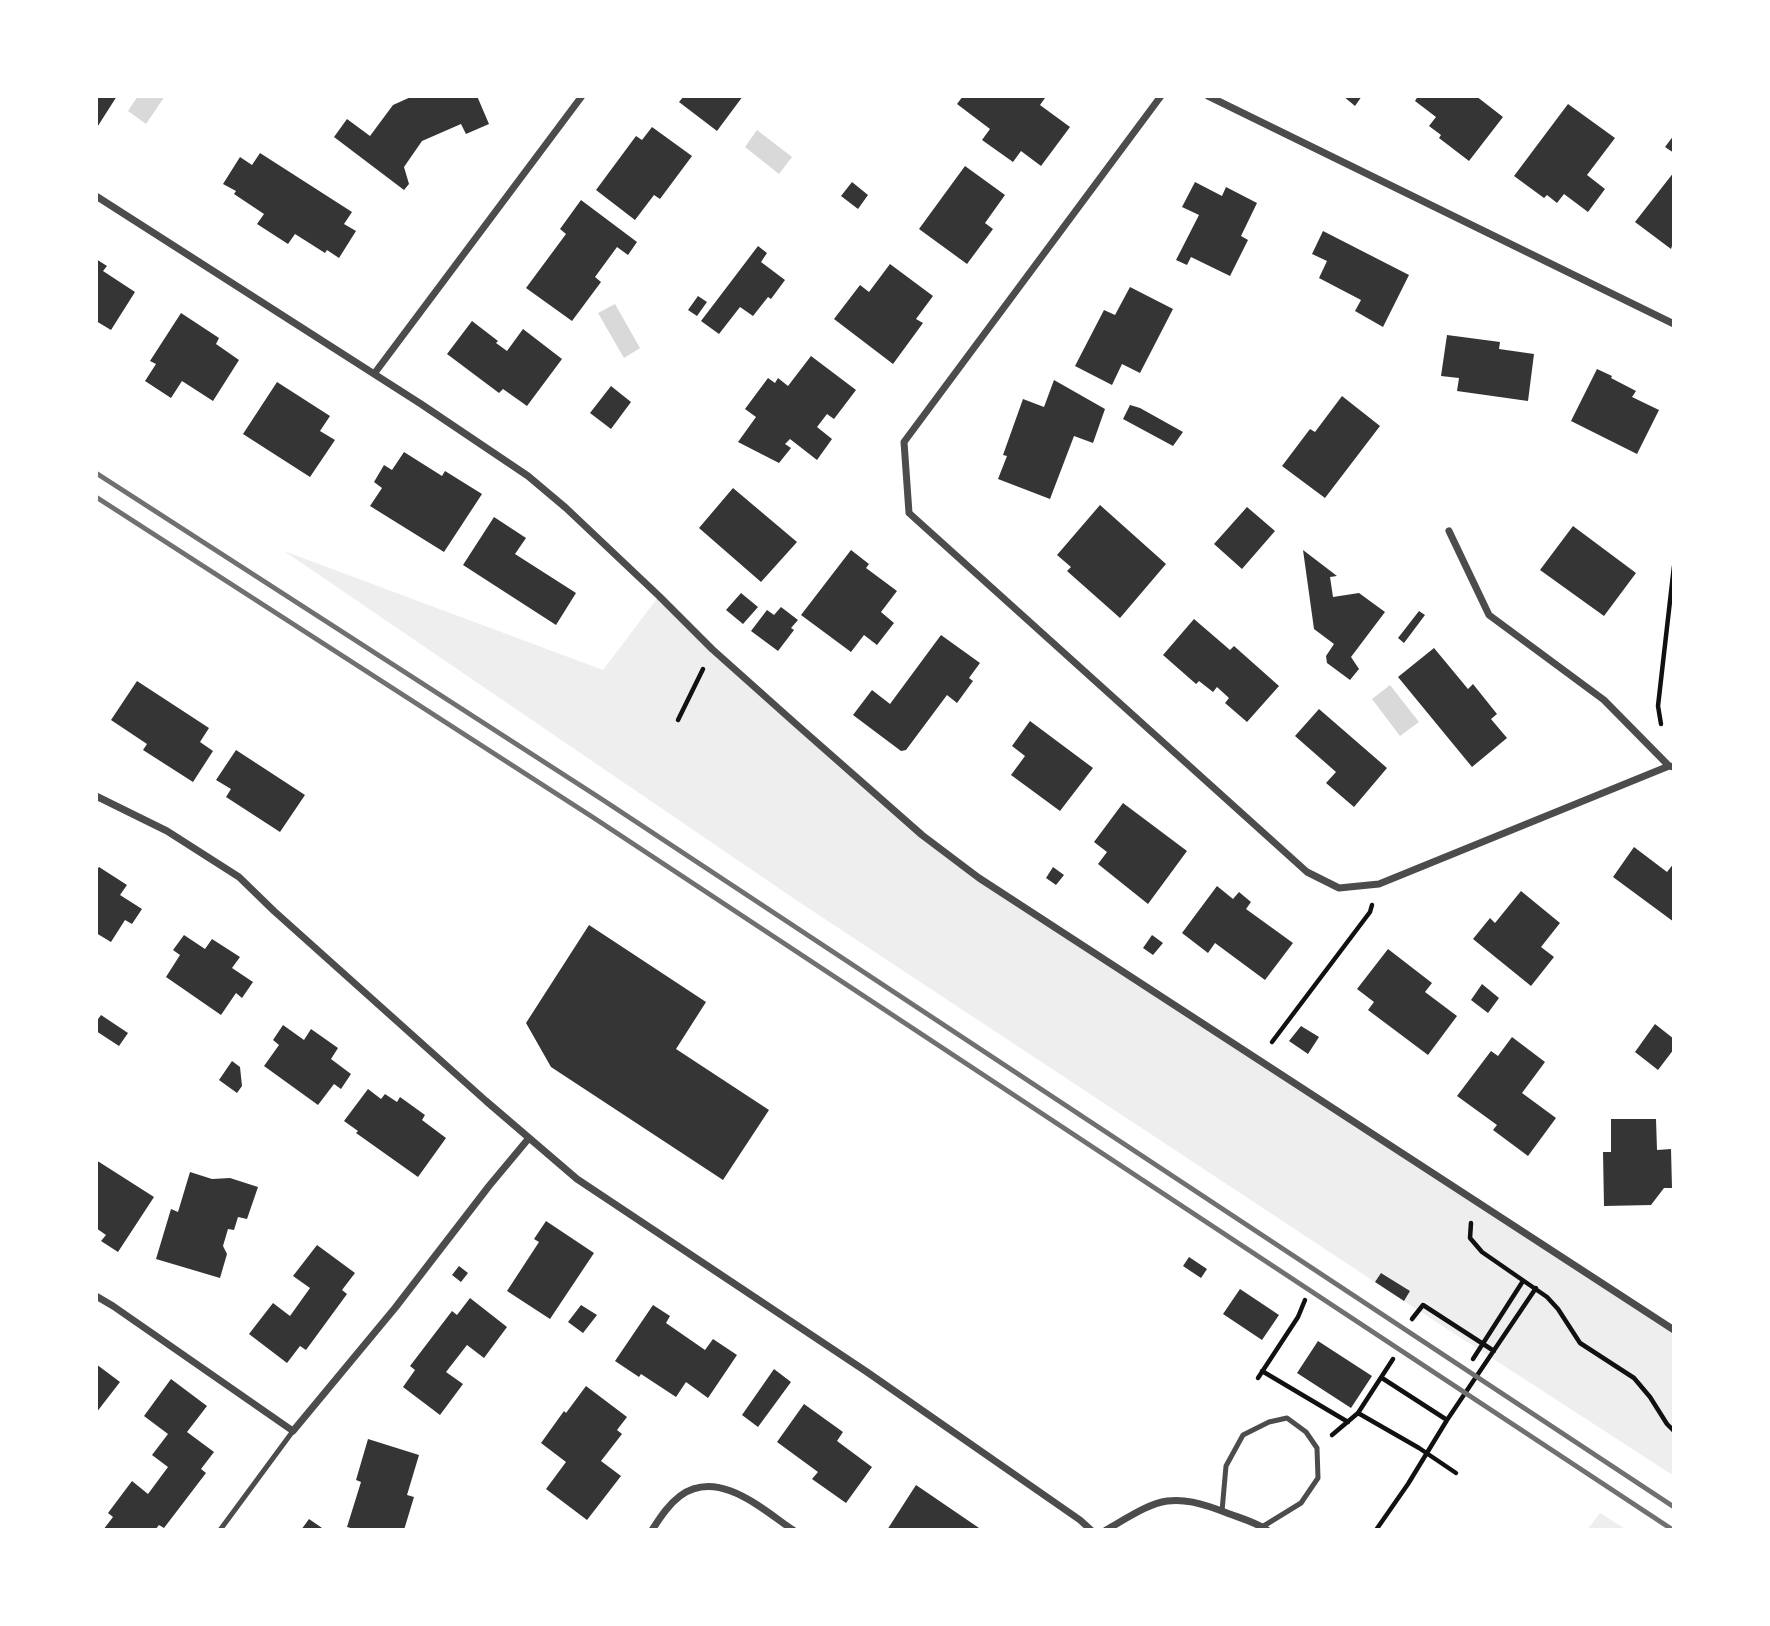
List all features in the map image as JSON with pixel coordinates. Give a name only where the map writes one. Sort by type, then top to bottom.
[{"type":"street","points":[[374,374],[582,96]]},
{"type":"street","points":[[1161,96],[904,442],[909,513],[1307,872],[1339,888],[1379,884],[1671,767],[1604,700],[1489,615],[1449,531]]},
{"type":"street","points":[[1208,96],[1674,324]]},
{"type":"street","points":[[96,196],[528,475],[712,649],[922,835],[969,871],[1674,1330]]},
{"type":"street","points":[[96,796],[167,831],[239,877],[577,1179],[867,1372],[1091,1530]]},
{"type":"street","points":[[96,1296],[293,1431],[395,1308],[528,1138]]},
{"type":"street","points":[[652,1530],[668,1507],[681,1496],[694,1488],[717,1486],[743,1495],[793,1530]]},
{"type":"street","points":[[1106,1530],[1146,1507],[1168,1499],[1192,1501],[1264,1528]]},
{"type":"lane","points":[[1222,1511],[1226,1466],[1243,1436],[1269,1422],[1287,1419],[1306,1432],[1317,1448],[1318,1478],[1301,1503],[1264,1528]]},
{"type":"lane","points":[[220,1530],[293,1431]]},
{"type":"path","points":[[1671,767],[1658,706],[1674,566]]},
{"type":"path","points":[[678,719],[712,649]]},
{"type":"path","points":[[1259,1060],[1370,912],[1379,884]]},
{"type":"path","points":[[1480,1205],[1471,1217],[1471,1238],[1482,1252],[1548,1297],[1580,1343],[1634,1378],[1674,1431]]},
{"type":"path","points":[[1473,1359],[1523,1281]]},
{"type":"path","points":[[1377,1530],[1536,1288]]},
{"type":"path","points":[[1258,1378],[1298,1317],[1305,1300]]},
{"type":"path","points":[[1412,1319],[1423,1305],[1494,1351]]},
{"type":"path","points":[[1317,1448],[1358,1413],[1393,1359]]},
{"type":"path","points":[[1262,1371],[1348,1422]]},
{"type":"path","points":[[1382,1378],[1447,1420]]},
{"type":"path","points":[[1358,1413],[1419,1448],[1456,1474]]},
{"type":"shaded area","points":[[138,96],[165,96],[146,124],[128,111]]},
{"type":"shaded area","points":[[757,130],[792,157],[779,174],[745,147]]},
{"type":"shaded area","points":[[615,304],[640,348],[624,358],[598,313]]},
{"type":"shaded area","points":[[284,551],[603,670],[659,596],[922,835],[1259,1060],[1674,1330],[1674,1476],[1404,1301],[1410,1291],[1382,1273],[1375,1282],[799,902]]},
{"type":"shaded area","points":[[1390,685],[1419,722],[1400,736],[1372,699]]},
{"type":"shaded area","points":[[1600,1513],[1627,1530],[1587,1530]]},
{"type":"building","points":[[96,96],[117,96],[96,129]]},
{"type":"building","points":[[413,96],[477,96],[489,124],[466,134],[461,124],[422,141],[404,167],[409,184],[404,190],[334,137],[347,119],[370,136],[393,105]]},
{"type":"building","points":[[684,96],[743,96],[717,131],[679,102]]},
{"type":"building","points":[[963,96],[1043,96],[1045,98],[1040,105],[1070,127],[1041,166],[1021,151],[1013,162],[982,140],[990,129],[957,104]]},
{"type":"building","points":[[1343,96],[1362,96],[1355,106]]},
{"type":"building","points":[[1418,96],[1476,96],[1503,117],[1469,161],[1439,138],[1441,135],[1429,126],[1436,117],[1415,101]]},
{"type":"building","points":[[1568,104],[1615,138],[1587,175],[1605,189],[1588,212],[1564,194],[1557,203],[1547,195],[1544,198],[1514,176]]},
{"type":"building","points":[[652,127],[692,156],[660,199],[654,195],[635,220],[596,190],[636,136],[642,140]]},
{"type":"building","points":[[1674,135],[1674,153],[1665,147]]},
{"type":"building","points":[[260,153],[352,212],[344,224],[356,231],[339,258],[327,250],[325,253],[295,234],[288,244],[257,224],[264,214],[223,184],[240,157],[252,165]]},
{"type":"building","points":[[965,166],[1005,195],[985,223],[993,229],[967,264],[919,229]]},
{"type":"building","points":[[1674,172],[1674,247],[1671,249],[1635,222]]},
{"type":"building","points":[[852,182],[868,195],[858,209],[841,196]]},
{"type":"building","points":[[1195,182],[1222,196],[1226,187],[1257,203],[1241,236],[1248,240],[1230,276],[1191,257],[1187,265],[1176,260],[1199,215],[1182,207]]},
{"type":"building","points":[[581,200],[637,242],[628,255],[617,247],[595,277],[601,282],[572,321],[526,288],[566,234],[560,229]]},
{"type":"building","points":[[1323,231],[1409,275],[1383,327],[1355,311],[1361,300],[1319,278],[1327,261],[1312,254]]},
{"type":"building","points":[[758,246],[767,253],[761,262],[785,280],[771,299],[768,297],[753,316],[740,307],[719,334],[701,321]]},
{"type":"building","points":[[96,259],[107,266],[103,271],[135,292],[111,330],[96,321]]},
{"type":"building","points":[[890,264],[933,296],[916,319],[923,323],[893,364],[834,319],[860,285],[869,292]]},
{"type":"building","points":[[1130,287],[1173,309],[1140,373],[1122,364],[1112,385],[1075,366],[1104,310],[1115,315]]},
{"type":"building","points":[[698,296],[707,302],[697,316],[688,310]]},
{"type":"building","points":[[181,313],[219,338],[216,344],[239,360],[213,401],[182,381],[171,398],[145,381],[156,364],[150,361]]},
{"type":"building","points":[[472,321],[507,351],[523,329],[562,359],[527,406],[503,389],[499,393],[447,354]]},
{"type":"building","points":[[1447,335],[1500,342],[1499,349],[1534,354],[1528,401],[1457,391],[1459,378],[1441,376]]},
{"type":"building","points":[[811,356],[856,390],[834,419],[827,414],[817,427],[832,439],[817,460],[790,439],[785,444],[791,448],[779,463],[738,442],[756,417],[745,409],[768,378],[775,383],[778,378],[788,386]]},
{"type":"building","points":[[1597,369],[1636,391],[1632,397],[1659,410],[1637,454],[1571,421]]},
{"type":"building","points":[[1054,380],[1105,409],[1093,443],[1074,436],[1050,499],[998,479],[1007,456],[1003,455],[1023,399],[1044,407]]},
{"type":"building","points":[[277,382],[330,416],[320,431],[335,440],[310,477],[243,434]]},
{"type":"building","points":[[611,386],[631,402],[611,429],[590,413]]},
{"type":"building","points":[[1342,396],[1380,426],[1325,498],[1282,466],[1310,429],[1315,432]]},
{"type":"building","points":[[1130,405],[1183,432],[1173,446],[1123,419]]},
{"type":"building","points":[[404,452],[442,476],[445,471],[482,494],[444,552],[370,506],[382,488],[374,482],[384,465],[392,470]]},
{"type":"building","points":[[733,488],[797,542],[761,582],[699,528]]},
{"type":"building","points":[[1100,505],[1166,564],[1120,618],[1067,571],[1071,567],[1057,555]]},
{"type":"building","points":[[1247,507],[1275,531],[1242,569],[1214,544]]},
{"type":"building","points":[[494,517],[526,538],[515,554],[576,593],[556,625],[463,565]]},
{"type":"building","points":[[1573,526],[1636,573],[1604,616],[1540,570]]},
{"type":"building","points":[[851,550],[869,564],[866,568],[897,591],[881,612],[894,623],[877,645],[864,635],[851,652],[801,615]]},
{"type":"building","points":[[1303,550],[1337,576],[1330,577],[1333,597],[1359,593],[1385,612],[1351,657],[1359,669],[1350,680],[1327,663],[1326,656],[1334,644],[1314,629]]},
{"type":"building","points":[[741,593],[758,607],[743,624],[726,610]]},
{"type":"building","points":[[781,607],[798,620],[778,651],[751,631],[767,610],[774,615]]},
{"type":"building","points":[[1419,611],[1425,615],[1404,643],[1398,638]]},
{"type":"building","points":[[1194,619],[1230,650],[1234,646],[1279,686],[1247,722],[1225,703],[1229,698],[1217,687],[1213,692],[1199,681],[1196,684],[1163,655]]},
{"type":"building","points":[[941,635],[980,663],[969,678],[973,681],[957,703],[947,695],[906,750],[901,751],[853,715],[872,690],[890,704]]},
{"type":"building","points":[[1434,648],[1468,689],[1473,684],[1497,714],[1491,719],[1507,738],[1472,767],[1398,677]]},
{"type":"building","points":[[137,681],[209,728],[200,742],[213,751],[193,782],[143,750],[147,744],[111,720]]},
{"type":"building","points":[[1319,709],[1387,768],[1354,807],[1326,783],[1336,772],[1295,736]]},
{"type":"building","points":[[1030,721],[1093,768],[1060,811],[1011,775],[1025,756],[1012,746]]},
{"type":"building","points":[[236,750],[305,795],[280,832],[226,797],[231,789],[216,780]]},
{"type":"building","points":[[1123,803],[1187,851],[1148,904],[1098,864],[1107,852],[1094,842]]},
{"type":"building","points":[[1634,847],[1667,872],[1674,863],[1674,922],[1613,877]]},
{"type":"building","points":[[99,867],[127,885],[120,895],[142,909],[132,924],[125,920],[111,942],[96,933],[96,871]]},
{"type":"building","points":[[1053,867],[1064,875],[1056,885],[1046,878]]},
{"type":"building","points":[[1217,886],[1233,899],[1239,892],[1251,902],[1246,909],[1293,943],[1265,980],[1215,943],[1208,953],[1182,933]]},
{"type":"building","points":[[1521,891],[1560,923],[1541,947],[1554,957],[1531,986],[1473,939],[1490,918],[1495,923]]},
{"type":"building","points":[[589,925],[706,1002],[676,1049],[769,1110],[723,1180],[551,1067],[526,1023]]},
{"type":"building","points":[[184,935],[205,949],[212,939],[240,957],[232,968],[253,982],[242,998],[236,993],[221,1015],[166,977],[180,955],[173,950]]},
{"type":"building","points":[[1152,935],[1163,943],[1153,955],[1143,948]]},
{"type":"building","points":[[1388,949],[1432,983],[1425,992],[1457,1016],[1428,1055],[1368,1010],[1374,1002],[1357,989]]},
{"type":"building","points":[[1482,984],[1499,998],[1488,1013],[1471,1000]]},
{"type":"building","points":[[101,1015],[128,1033],[119,1046],[96,1031],[96,1022]]},
{"type":"building","points":[[1655,1024],[1674,1039],[1674,1049],[1658,1070],[1635,1052]]},
{"type":"building","points":[[283,1025],[304,1040],[311,1029],[338,1048],[331,1059],[351,1074],[341,1089],[334,1084],[318,1105],[264,1066],[279,1045],[273,1040]]},
{"type":"building","points":[[1301,1026],[1319,1037],[1308,1054],[1289,1041]]},
{"type":"building","points":[[1512,1037],[1545,1062],[1522,1093],[1556,1118],[1528,1156],[1493,1130],[1497,1125],[1457,1096],[1491,1051],[1498,1056]]},
{"type":"building","points":[[232,1061],[240,1067],[242,1086],[237,1093],[219,1080]]},
{"type":"building","points":[[368,1089],[381,1099],[385,1094],[397,1102],[400,1097],[425,1115],[422,1120],[446,1138],[418,1177],[356,1133],[358,1131],[344,1121]]},
{"type":"building","points":[[1611,1119],[1656,1119],[1657,1150],[1671,1149],[1672,1188],[1664,1188],[1651,1205],[1604,1206],[1603,1152],[1611,1152]]},
{"type":"building","points":[[96,1160],[154,1197],[118,1252],[101,1241],[106,1235],[96,1228]]},
{"type":"building","points":[[190,1172],[212,1179],[230,1178],[258,1187],[247,1219],[238,1217],[234,1230],[228,1229],[223,1246],[227,1254],[220,1278],[156,1259],[171,1209],[178,1212]]},
{"type":"building","points":[[546,1221],[594,1253],[550,1319],[507,1291],[539,1242],[534,1239]]},
{"type":"building","points":[[317,1245],[355,1273],[342,1290],[347,1294],[306,1350],[300,1346],[287,1363],[249,1334],[273,1303],[290,1316],[310,1288],[293,1276]]},
{"type":"building","points":[[1189,1257],[1207,1269],[1201,1278],[1183,1266]]},
{"type":"building","points":[[459,1266],[468,1273],[461,1282],[452,1275]]},
{"type":"building","points":[[1381,1273],[1410,1291],[1404,1301],[1375,1282]]},
{"type":"building","points":[[1240,1289],[1279,1315],[1262,1340],[1223,1314]]},
{"type":"building","points":[[470,1298],[507,1327],[484,1358],[467,1345],[446,1372],[463,1384],[440,1415],[403,1387],[415,1370],[410,1366],[452,1311],[457,1315]]},
{"type":"building","points":[[581,1305],[597,1315],[583,1333],[568,1322]]},
{"type":"building","points":[[653,1305],[670,1316],[666,1323],[705,1350],[713,1339],[737,1355],[708,1398],[686,1382],[676,1397],[615,1361]]},
{"type":"building","points":[[1318,1341],[1372,1376],[1351,1408],[1297,1373]]},
{"type":"building","points":[[96,1364],[120,1382],[96,1413]]},
{"type":"building","points":[[774,1369],[791,1382],[758,1427],[742,1415]]},
{"type":"building","points":[[171,1379],[207,1406],[187,1432],[214,1452],[201,1469],[206,1473],[164,1528],[159,1525],[155,1530],[103,1530],[113,1517],[108,1513],[132,1481],[148,1494],[168,1467],[152,1455],[168,1434],[144,1416]]},
{"type":"building","points":[[586,1386],[627,1417],[617,1430],[622,1434],[601,1461],[621,1476],[587,1520],[546,1489],[566,1462],[541,1443]]},
{"type":"building","points":[[804,1404],[843,1432],[837,1441],[872,1467],[846,1503],[812,1479],[818,1472],[777,1442]]},
{"type":"building","points":[[368,1439],[419,1455],[407,1495],[414,1497],[404,1530],[358,1530],[347,1527],[361,1482],[356,1480]]},
{"type":"building","points":[[916,1485],[982,1530],[887,1530]]},
{"type":"building","points":[[309,1519],[325,1530],[301,1530]]},
{"type":"railway","points":[[96,473],[603,800],[1674,1507]]},
{"type":"railway","points":[[96,497],[594,818],[1673,1530]]}]
